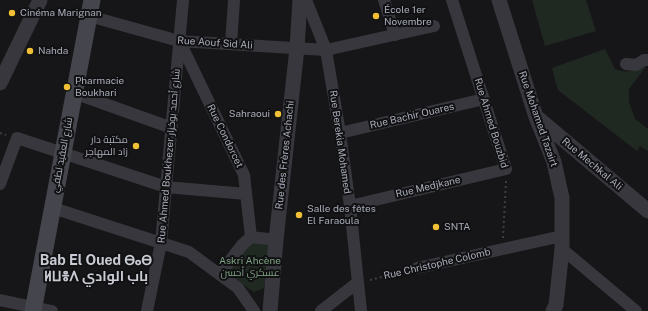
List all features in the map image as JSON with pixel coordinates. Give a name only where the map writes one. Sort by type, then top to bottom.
[{"type":"main road","name":"شارع العقيد لطفي","points":[[34,309],[90,8]]},
{"type":"street","points":[[0,83],[40,0]]},
{"type":"street","name":"Rue Ahmed Boukhezer شارع أحمد بوخزار","points":[[147,311],[161,243],[183,0]]},
{"type":"street","points":[[232,44],[234,0]]},
{"type":"street","name":"Rue des Frères Achachi","points":[[271,307],[276,240],[297,48],[300,0]]},
{"type":"street","name":"Rue Berekia Mohamed","points":[[306,0],[326,50],[340,133],[350,206],[361,311]]},
{"type":"street","points":[[384,0],[395,34]]},
{"type":"street","name":"Rue Ahmed Bouzbid","points":[[452,0],[506,168]]},
{"type":"street","name":"Rue Mohamed Tazairt","points":[[499,0],[536,117],[554,162],[562,198],[562,243],[556,305],[553,311]]},
{"type":"street","name":"Rue Aouf Sid Ali","points":[[90,8],[179,41],[326,50],[434,26]]},
{"type":"street","name":"Rue Condorcet","points":[[179,41],[244,175],[251,237]]},
{"type":"street","points":[[626,64],[636,65],[644,60],[648,60]]},
{"type":"street","points":[[74,93],[172,128]]},
{"type":"street","name":"Rue Bachir Ouares","points":[[340,133],[484,99]]},
{"type":"street","name":"Rue Mechkal Ali","points":[[536,117],[648,211]]},
{"type":"street","points":[[0,184],[17,138],[166,187],[246,194]]},
{"type":"street","name":"Rue Medjkane","points":[[350,206],[506,168]]},
{"type":"street","points":[[53,208],[189,252],[238,288],[251,306],[271,307]]},
{"type":"street","points":[[220,274],[242,245],[251,237],[276,240]]},
{"type":"street","points":[[562,243],[636,311]]},
{"type":"street","name":"Rue Christophe Colomb","points":[[417,268],[503,249],[562,243]]},
{"type":"street","points":[[320,311],[357,283]]},
{"type":"street","points":[[0,300],[34,309],[52,311]]},
{"type":"path","name":"Rue Ahmed Bouzbid","points":[[503,249],[506,168]]},
{"type":"path","name":"Rue Christophe Colomb","points":[[357,283],[417,268]]},
{"type":"green space","points":[[532,0],[586,0],[596,31],[545,46]]},
{"type":"green space","points":[[605,49],[615,69],[620,71],[632,71],[647,61],[645,68],[629,89],[629,102],[635,119],[648,129],[648,151],[640,146],[637,151],[558,90],[552,68]]},
{"type":"green space","name":"Askri Ahcène عسكري أحسن","points":[[252,241],[270,246],[264,288],[254,292],[230,276],[229,266]]},
{"type":"place","name":"Cinéma Marignan","points":[[12,13]]},
{"type":"place","name":"École 1er Novembre","points":[[376,16]]},
{"type":"place","name":"Nahda","points":[[30,51]]},
{"type":"place","name":"Pharmacie Boukhari","points":[[67,87]]},
{"type":"place","name":"Sahraoui","points":[[278,114]]},
{"type":"place","name":"مكتبة دار زاد المهاجر","points":[[136,146]]},
{"type":"place","name":"Salle des fêtes El Faraoula","points":[[299,215]]},
{"type":"place","name":"SNTA","points":[[436,227]]},
{"type":"district","name":"Bab El Oued ⴱⴰⴱ ⵍⵡⴻⴷ باب الوادي","points":[[96,270]]}]
